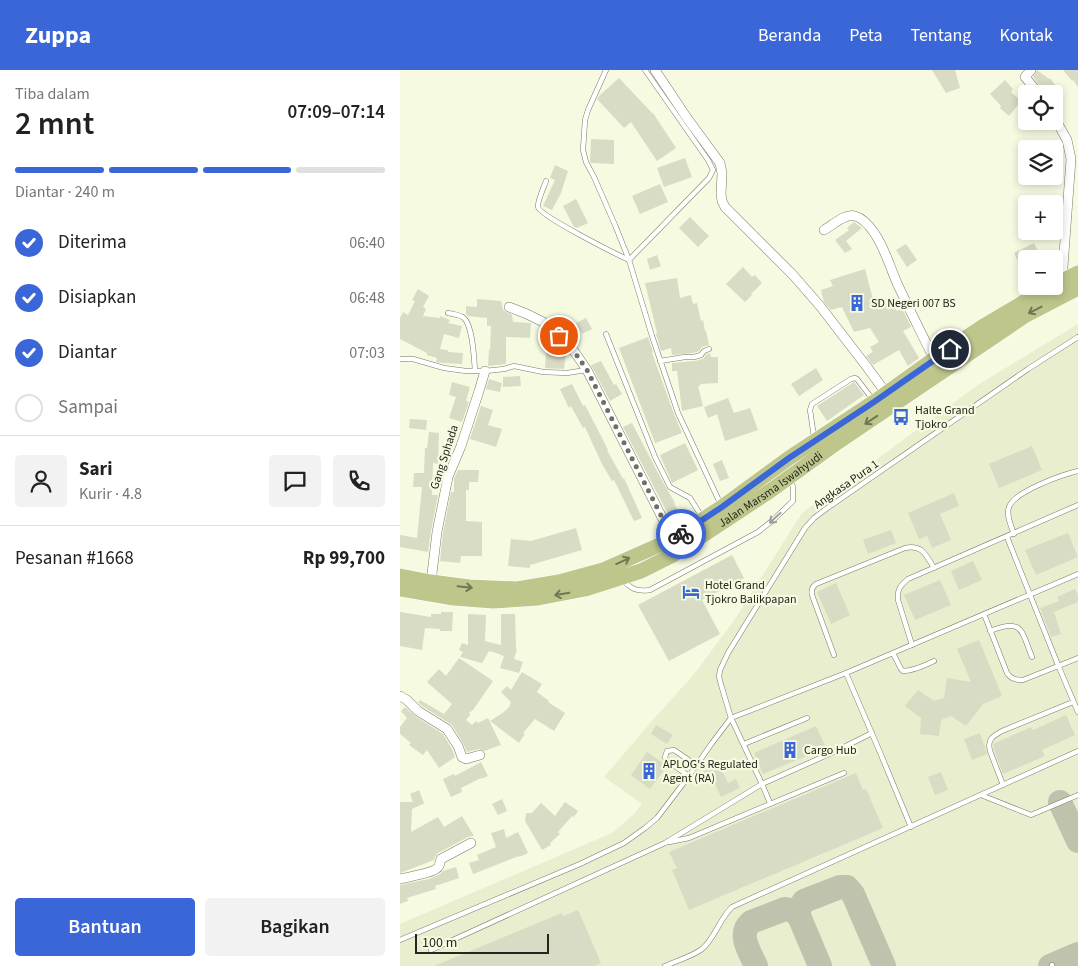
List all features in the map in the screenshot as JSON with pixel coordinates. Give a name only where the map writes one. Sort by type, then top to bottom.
[{"type":"highway","name":"Jalan Marsma Iswahyudi","points":[[1063,280],[1078,273]]},
{"type":"highway","name":"Jalan Marsma Iswahyudi","points":[[400,589],[454,598],[493,601],[538,598],[585,590],[641,571],[674,554],[770,491],[838,442],[1026,315],[1078,288]]},
{"type":"highway","name":"Jalan Marsma Iswahyudi","points":[[400,576],[470,587],[517,588],[559,582],[603,570],[673,539],[934,359],[982,327],[1037,295]]},
{"type":"street","points":[[655,70],[720,163],[722,173],[721,194],[725,207],[793,275],[820,306],[867,366],[880,397]]},
{"type":"street","points":[[1025,72],[1033,85]]},
{"type":"street","points":[[1060,250],[1071,159],[1067,140],[1061,130]]},
{"type":"street","points":[[824,230],[845,217],[854,216],[865,223],[874,233],[882,246],[901,292],[934,359]]},
{"type":"street","points":[[509,307],[542,322],[569,344],[587,370],[673,539]]},
{"type":"street","name":"Gang Sphada","points":[[431,582],[437,532],[447,482],[485,371]]},
{"type":"street","points":[[400,696],[418,711],[447,729],[458,746],[462,757],[466,759],[480,755]]},
{"type":"street","points":[[400,879],[437,869],[441,859],[471,843]]},
{"type":"lane","points":[[606,70],[585,120],[583,150],[586,162],[629,260],[660,361],[681,420],[722,507]]},
{"type":"lane","points":[[629,260],[709,178],[713,170],[645,70]]},
{"type":"lane","points":[[546,181],[538,204],[540,211],[629,260]]},
{"type":"lane","points":[[448,313],[464,318],[471,333],[475,371]]},
{"type":"lane","points":[[606,334],[655,457],[665,477],[672,488],[690,498],[702,519]]},
{"type":"lane","name":"Angkasa Pura 1","points":[[770,803],[732,718],[719,677],[723,662],[805,528],[826,509],[1078,337]]},
{"type":"lane","points":[[660,361],[694,357],[701,355],[709,349]]},
{"type":"lane","points":[[400,359],[413,359],[444,368],[475,371],[504,369],[514,366],[543,372],[567,373],[587,370]]},
{"type":"lane","points":[[814,440],[810,410],[812,404],[822,397],[850,379],[855,378],[880,397]]},
{"type":"lane","points":[[1014,534],[1008,512],[1013,501],[1020,495],[1042,484],[1078,471]]},
{"type":"lane","points":[[621,578],[629,587],[641,591],[650,590],[758,532],[793,501],[793,486],[789,477]]},
{"type":"lane","points":[[912,645],[897,592],[908,579],[1078,505]]},
{"type":"lane","points":[[1007,536],[1078,712]]},
{"type":"lane","points":[[834,655],[812,595],[813,586],[913,546],[924,552],[934,568]]},
{"type":"lane","points":[[400,940],[580,864],[624,843],[657,818],[732,718],[846,673],[1078,574]]},
{"type":"lane","points":[[984,614],[1007,673],[1016,680],[1023,680],[1078,658]]},
{"type":"lane","points":[[990,630],[1011,625],[1018,627],[1032,657]]},
{"type":"lane","points":[[893,653],[903,671],[918,668],[934,660]]},
{"type":"lane","points":[[846,673],[911,827]]},
{"type":"lane","points":[[1003,786],[990,751],[989,742],[991,738],[1002,731],[1073,702]]},
{"type":"lane","points":[[744,744],[807,718]]},
{"type":"lane","points":[[431,950],[665,843],[762,784],[872,733]]},
{"type":"lane","points":[[689,776],[666,760],[667,751],[674,750],[696,765]]},
{"type":"lane","points":[[665,966],[701,950],[732,907],[1078,751]]},
{"type":"lane","points":[[665,843],[689,838],[844,773]]},
{"type":"lane","points":[[981,795],[1031,815],[1078,794]]},
{"type":"shaded area","points":[[1078,324],[1078,966],[400,966],[400,924],[612,833],[633,815],[642,804],[604,777],[695,673],[735,619],[802,513],[978,385]]},
{"type":"building","points":[[932,70],[955,70],[960,88],[946,93]]},
{"type":"building","points":[[1037,70],[1050,78],[1055,85],[1039,85],[1033,77]]},
{"type":"building","points":[[1063,70],[1078,70],[1078,87],[1073,80]]},
{"type":"building","points":[[619,78],[653,113],[676,148],[657,161],[631,122],[624,128],[597,99]]},
{"type":"building","points":[[1005,80],[1013,89],[1011,92],[1018,98],[1018,105],[1009,116],[1000,108],[1001,106],[990,94]]},
{"type":"building","points":[[591,139],[614,140],[614,164],[590,162]]},
{"type":"building","points":[[685,158],[692,177],[664,187],[657,168]]},
{"type":"building","points":[[555,165],[568,171],[561,193],[552,210],[543,206],[555,180],[550,178]]},
{"type":"building","points":[[660,184],[668,202],[640,214],[632,196]]},
{"type":"building","points":[[576,199],[588,223],[577,228],[574,227],[563,206]]},
{"type":"building","points":[[690,217],[709,236],[698,247],[679,228]]},
{"type":"building","points":[[854,222],[862,228],[846,241],[852,249],[845,253],[835,240],[849,230],[847,228]]},
{"type":"building","points":[[1034,243],[1038,250],[1020,250]]},
{"type":"building","points":[[906,244],[917,260],[907,267],[896,250]]},
{"type":"building","points":[[1018,251],[1018,261],[1014,253]]},
{"type":"building","points":[[657,255],[661,266],[650,270],[647,259]]},
{"type":"building","points":[[743,267],[752,277],[755,275],[762,283],[745,302],[726,284]]},
{"type":"building","points":[[865,269],[875,307],[887,298],[897,311],[902,308],[911,327],[903,331],[919,358],[908,366],[899,350],[873,365],[866,356],[873,352],[870,347],[879,342],[870,328],[854,332],[842,307],[831,310],[824,302],[821,290],[833,286],[830,280]]},
{"type":"building","points":[[677,278],[680,298],[691,295],[693,304],[697,303],[709,345],[693,353],[672,355],[671,348],[661,351],[645,283]]},
{"type":"building","points":[[418,289],[429,296],[423,307],[426,309],[423,316],[440,318],[440,316],[450,320],[448,323],[462,326],[459,338],[444,334],[440,349],[448,350],[448,352],[463,353],[462,364],[436,362],[437,358],[427,355],[427,353],[400,339],[400,318],[403,312],[408,315],[415,301],[412,300]]},
{"type":"building","points":[[477,299],[501,301],[503,310],[512,315],[513,322],[531,323],[530,338],[506,337],[506,364],[488,366],[491,326],[487,326],[487,318],[468,316],[466,314],[466,306],[477,307]]},
{"type":"building","points":[[586,318],[592,329],[582,334],[576,323]]},
{"type":"building","points":[[648,337],[652,353],[682,433],[655,443],[619,348]]},
{"type":"building","points":[[546,352],[566,354],[564,369],[545,368]]},
{"type":"building","points":[[710,353],[711,357],[718,357],[718,383],[700,384],[698,386],[703,406],[682,411],[677,371],[672,371],[672,363],[703,359]]},
{"type":"building","points":[[601,361],[614,385],[616,384],[622,394],[610,401],[591,365]]},
{"type":"building","points":[[816,368],[823,380],[799,396],[791,384]]},
{"type":"building","points":[[520,376],[521,386],[503,387],[503,377]]},
{"type":"building","points":[[489,379],[502,383],[500,392],[486,389]]},
{"type":"building","points":[[452,382],[470,387],[466,401],[469,402],[462,422],[449,418],[456,397],[449,395]]},
{"type":"building","points":[[854,382],[864,395],[827,421],[817,406]]},
{"type":"building","points":[[572,384],[624,478],[642,518],[634,521],[614,480],[612,481],[602,464],[585,427],[583,428],[571,406],[569,408],[560,389]]},
{"type":"building","points":[[728,398],[734,413],[750,408],[758,430],[725,441],[717,414],[708,418],[704,407]]},
{"type":"building","points":[[481,406],[493,410],[488,425],[502,429],[496,447],[470,439]]},
{"type":"building","points":[[410,419],[427,420],[426,430],[409,428]]},
{"type":"building","points":[[632,423],[682,519],[673,524],[623,427]]},
{"type":"building","points":[[429,432],[439,433],[438,464],[433,463],[432,495],[438,495],[428,552],[400,547],[400,535],[417,538],[422,487],[413,487],[414,473],[424,473],[425,448],[427,448]]},
{"type":"building","points":[[685,443],[698,470],[672,483],[660,455]]},
{"type":"building","points":[[1032,446],[1042,470],[999,488],[989,464]]},
{"type":"building","points":[[722,460],[729,478],[720,481],[713,464]]},
{"type":"building","points":[[458,470],[479,470],[478,482],[469,482],[469,490],[466,490],[466,521],[482,522],[482,556],[461,556],[460,563],[440,561],[451,492],[454,492],[454,479]]},
{"type":"building","points":[[954,493],[959,506],[940,514],[951,540],[932,548],[927,536],[919,539],[908,513]]},
{"type":"building","points":[[576,528],[582,550],[530,565],[530,568],[508,566],[511,539],[531,541]]},
{"type":"building","points":[[891,530],[896,543],[868,554],[863,540]]},
{"type":"building","points":[[1068,533],[1078,557],[1036,575],[1025,550]]},
{"type":"building","points":[[732,555],[744,578],[702,600],[720,634],[669,661],[638,605]]},
{"type":"building","points":[[973,561],[982,580],[959,590],[951,571]]},
{"type":"building","points":[[940,580],[951,605],[915,620],[904,595]]},
{"type":"building","points":[[836,583],[850,615],[831,624],[817,592]]},
{"type":"building","points":[[1075,589],[1078,595],[1078,602],[1054,612],[1061,634],[1051,637],[1040,608],[1059,601],[1057,597]]},
{"type":"building","points":[[400,612],[431,617],[431,614],[453,612],[452,631],[425,628],[422,650],[400,646]]},
{"type":"building","points":[[468,614],[486,615],[485,641],[501,645],[501,614],[515,614],[517,649],[514,659],[523,662],[519,673],[500,668],[504,656],[489,651],[482,663],[460,657],[463,652],[459,650],[462,643],[468,645]]},
{"type":"building","points":[[979,640],[1002,696],[983,704],[966,726],[951,716],[941,720],[939,736],[920,734],[921,718],[905,706],[918,690],[934,701],[944,698],[947,678],[971,682],[957,649]]},
{"type":"building","points":[[459,658],[493,681],[469,713],[470,715],[466,720],[472,725],[476,721],[478,723],[488,718],[501,745],[484,751],[479,749],[467,752],[452,725],[418,702],[420,700],[444,714],[452,704],[427,682],[439,669],[446,676]]},
{"type":"building","points":[[522,672],[542,684],[537,692],[565,713],[554,731],[535,719],[523,733],[525,734],[519,743],[490,721],[509,707],[511,702],[501,692],[507,686],[511,690]]},
{"type":"building","points":[[405,707],[415,716],[443,734],[455,757],[439,768],[427,750],[423,755],[409,745],[411,743],[400,734],[400,727],[407,718],[401,711]]},
{"type":"building","points":[[1066,715],[1075,735],[1042,750],[1045,756],[1003,774],[993,744],[1031,727],[1033,730]]},
{"type":"building","points":[[656,725],[673,735],[667,744],[651,734]]},
{"type":"building","name":"Cargo Hub","points":[[816,726],[826,748],[763,774],[754,753]]},
{"type":"building","points":[[980,733],[987,754],[972,760],[964,739]]},
{"type":"building","name":"APLOG's Regulated Agent (RA)","points":[[647,752],[667,766],[650,789],[631,775]]},
{"type":"building","points":[[481,762],[488,776],[461,788],[462,792],[451,797],[443,779],[454,774],[455,776]]},
{"type":"building","points":[[719,764],[728,783],[736,779],[740,788],[721,797],[713,780],[704,785],[699,774]]},
{"type":"building","points":[[941,772],[948,790],[935,795],[928,777]]},
{"type":"building","points":[[856,773],[863,790],[866,789],[883,828],[689,910],[672,870],[677,868],[669,852]]},
{"type":"building","points":[[419,790],[425,803],[412,809],[411,832],[438,817],[444,827],[462,816],[474,836],[468,837],[438,853],[434,860],[400,873],[400,802],[413,802],[410,794]]},
{"type":"building","points":[[502,799],[507,811],[498,815],[492,804]]},
{"type":"building","points":[[565,802],[578,811],[558,832],[560,834],[550,843],[551,845],[542,850],[525,821],[526,813],[532,813],[541,803],[555,816]]},
{"type":"building","points":[[504,829],[506,838],[518,832],[528,853],[473,874],[469,863],[479,860],[477,855],[496,847],[491,833]]},
{"type":"building","points":[[456,867],[459,878],[435,886],[436,889],[407,898],[408,901],[400,904],[400,885],[429,879],[443,871]]},
{"type":"building","points":[[578,910],[601,963],[595,966],[434,966],[562,913],[563,916]]},
{"type":"taxiway","points":[[1060,802],[1078,841]]},
{"type":"taxiway","points":[[799,916],[800,908],[804,901],[840,887],[847,887],[853,894],[884,966]]},
{"type":"taxiway","points":[[756,966],[746,943],[745,932],[747,927],[751,922],[785,909],[791,910],[799,916],[820,966]]},
{"type":"taxiway","points":[[1050,966],[1078,954]]},
{"type":"way so far","points":[[559,336],[569,344],[587,370],[673,539],[681,534]]},
{"type":"place","name":"SD Negeri 007 BS","points":[[857,303]]},
{"type":"place","name":"Halte Grand Tjokro","points":[[901,417]]},
{"type":"place","name":"Hotel Grand Tjokro Balikpapan","points":[[691,592]]},
{"type":"place","name":"Cargo Hub","points":[[790,750]]},
{"type":"place","name":"APLOG's Regulated Agent (RA)","points":[[649,771]]},
{"type":"route","points":[[681,534],[722,507],[814,440],[874,402],[950,349]]}]
